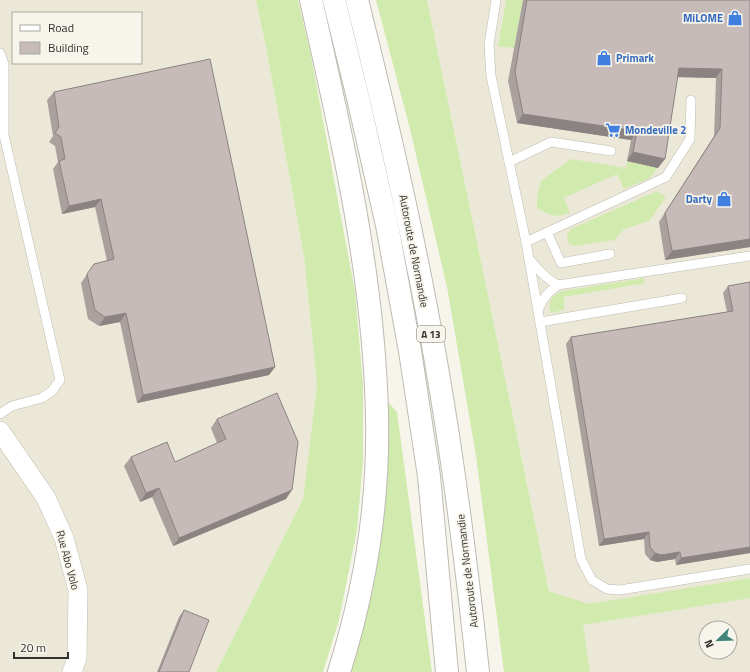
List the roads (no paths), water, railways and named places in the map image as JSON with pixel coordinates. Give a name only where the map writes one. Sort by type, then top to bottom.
[{"type":"highway","points":[[311,0],[348,174],[362,250],[374,359],[377,416],[373,499],[364,577],[354,620],[339,672]]},
{"type":"highway","name":"A 13","points":[[334,0],[387,225],[410,351],[429,476],[447,672]]},
{"type":"highway","name":"Autoroute de Normandie","points":[[357,0],[410,224],[436,361],[458,496],[478,672]]},
{"type":"street","name":"Rue Abo Volo","points":[[0,431],[46,498],[64,538],[78,590],[77,658],[72,672]]},
{"type":"lane","points":[[496,0],[489,45],[491,76],[526,242],[580,559],[592,580],[607,589],[620,590],[750,569]]},
{"type":"lane","points":[[0,53],[4,64],[2,136],[60,380],[52,391],[42,398],[12,406],[0,414]]},
{"type":"lane","points":[[526,242],[666,177],[690,139],[691,100]]},
{"type":"lane","points":[[509,162],[551,142],[611,151]]},
{"type":"lane","points":[[547,232],[561,263],[610,254]]},
{"type":"lane","points":[[538,310],[548,292],[558,285],[750,256]]},
{"type":"lane","points":[[528,259],[550,282],[558,285]]},
{"type":"lane","points":[[540,322],[682,298]]},
{"type":"place","name":"MiLOME","points":[[735,18]]},
{"type":"place","name":"Primark","points":[[604,58]]},
{"type":"place","name":"Mondeville 2","points":[[613,130]]},
{"type":"place","name":"Darty","points":[[724,199]]}]
